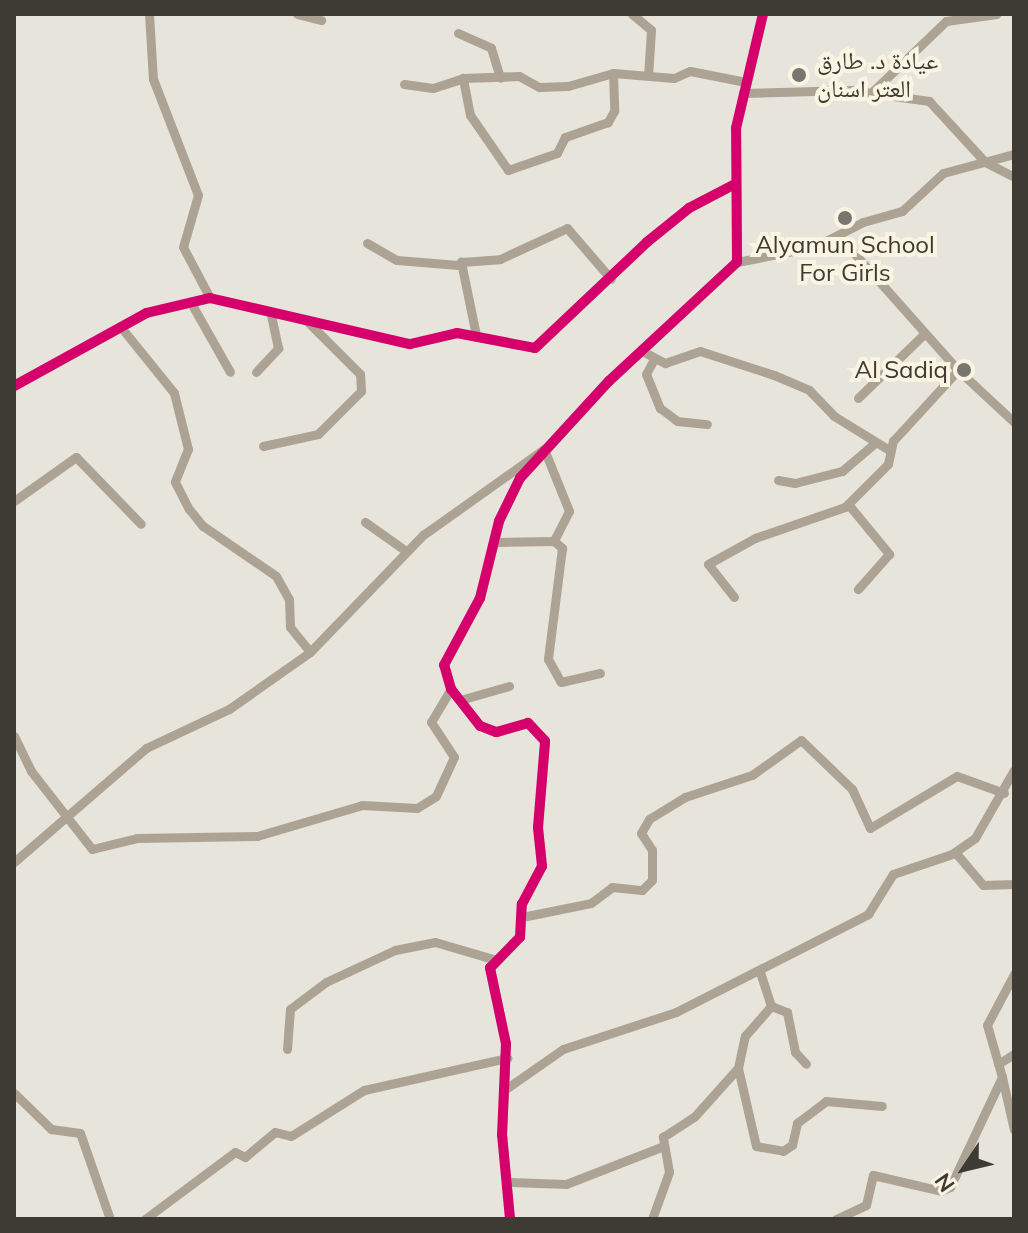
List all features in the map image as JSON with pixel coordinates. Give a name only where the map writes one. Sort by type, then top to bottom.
[{"type":"street","points":[[149,14],[153,79],[198,195],[183,247],[210,298]]},
{"type":"street","points":[[297,14],[321,20]]},
{"type":"street","points":[[632,14],[651,30],[648,76]]},
{"type":"street","points":[[737,262],[733,185],[743,93],[763,14]]},
{"type":"street","points":[[871,93],[946,21],[997,14]]},
{"type":"street","points":[[458,33],[491,48],[500,78]]},
{"type":"street","points":[[404,84],[433,88],[463,78],[500,78],[568,86],[613,73],[674,78],[690,71],[746,82]]},
{"type":"street","points":[[463,78],[470,115],[508,170],[557,153],[565,137],[610,120],[613,73]]},
{"type":"street","points":[[743,93],[871,93],[929,101],[985,162],[1014,177]]},
{"type":"street","points":[[493,959],[520,937],[522,917],[543,861],[538,827],[544,735],[528,723],[501,732],[484,729],[451,689],[446,658],[480,598],[494,542],[520,478],[544,449],[737,262],[803,251],[902,211],[943,173],[1014,154]]},
{"type":"street","points":[[14,386],[120,326],[210,298],[410,344],[448,333],[476,335],[519,349],[540,346],[689,208],[733,185]]},
{"type":"street","points":[[367,243],[397,260],[458,265],[500,259],[567,228],[611,279]]},
{"type":"street","points":[[838,235],[958,370],[1014,422]]},
{"type":"street","points":[[458,265],[476,335]]},
{"type":"street","points":[[191,303],[230,372]]},
{"type":"street","points":[[256,372],[279,344],[271,314]]},
{"type":"street","points":[[263,446],[318,434],[361,391],[360,374],[304,319]]},
{"type":"street","points":[[120,326],[174,393],[188,449],[175,482],[193,515],[276,576],[289,599],[290,627],[310,652]]},
{"type":"street","points":[[858,398],[925,333]]},
{"type":"street","points":[[644,352],[665,363],[700,351],[774,375],[809,390],[875,443],[889,450]]},
{"type":"street","points":[[654,359],[646,374],[660,408],[677,421],[707,424]]},
{"type":"street","points":[[734,597],[708,564],[755,538],[824,519],[848,504],[888,464],[889,450],[958,370]]},
{"type":"street","points":[[778,480],[795,483],[842,471],[875,443]]},
{"type":"street","points":[[544,449],[569,511],[554,541]]},
{"type":"street","points":[[14,862],[146,748],[229,709],[310,652],[406,551],[544,449]]},
{"type":"street","points":[[14,501],[76,457],[141,524]]},
{"type":"street","points":[[848,504],[889,554],[858,589]]},
{"type":"street","points":[[365,522],[406,551]]},
{"type":"street","points":[[494,542],[554,541],[562,548],[548,659],[561,682],[600,673]]},
{"type":"street","points":[[460,700],[509,686]]},
{"type":"street","points":[[14,736],[64,817],[97,850],[137,838],[257,836],[369,804],[417,808],[443,788],[454,764],[431,722],[451,689]]},
{"type":"street","points":[[522,917],[591,903],[612,887],[642,890],[652,880],[652,850],[641,833],[649,819],[685,797],[752,775],[801,740],[852,789],[870,828],[957,776],[1004,793]]},
{"type":"street","points":[[507,1088],[570,1045],[676,1012],[760,972],[868,914],[893,874],[955,852],[981,831],[1014,770]]},
{"type":"street","points":[[955,852],[983,885],[1014,884]]},
{"type":"street","points":[[287,1049],[290,1009],[326,982],[395,950],[435,942],[493,959]]},
{"type":"street","points":[[493,959],[507,1058],[502,1135],[510,1182],[510,1219]]},
{"type":"street","points":[[760,972],[771,1006]]},
{"type":"street","points":[[1014,974],[987,1025],[1011,1104],[1014,1130]]},
{"type":"street","points":[[771,1006],[787,1012],[797,1059],[806,1064]]},
{"type":"street","points":[[771,1006],[745,1036],[738,1068],[756,1146],[783,1151],[792,1145],[797,1123],[826,1101],[882,1106]]},
{"type":"street","points":[[998,1064],[1014,1054]]},
{"type":"street","points":[[145,1219],[235,1152],[245,1157],[275,1132],[291,1136],[364,1090],[507,1058]]},
{"type":"street","points":[[652,1219],[669,1172],[661,1147],[663,1137],[694,1117],[738,1068]]},
{"type":"street","points":[[836,1219],[866,1205],[873,1175],[949,1188],[1002,1077]]},
{"type":"street","points":[[14,1093],[51,1129],[80,1133],[110,1219]]},
{"type":"street","points":[[510,1182],[566,1184],[661,1147]]},
{"type":"cycle path","points":[[510,1219],[502,1135],[506,1044],[490,968],[520,937],[522,904],[542,866],[538,827],[545,741],[528,723],[496,732],[480,726],[451,689],[444,665],[480,598],[499,521],[520,478],[609,381],[737,262],[736,128],[763,14]]},
{"type":"cycle path","points":[[14,386],[146,313],[210,298],[410,344],[457,333],[535,348],[647,242],[689,208],[733,185]]},
{"type":"place","name":"عيادة د. طارق العتر اسنان","points":[[799,75]]},
{"type":"place","name":"Alyamun School For Girls","points":[[845,218]]},
{"type":"place","name":"Al Sadiq","points":[[964,370]]}]
